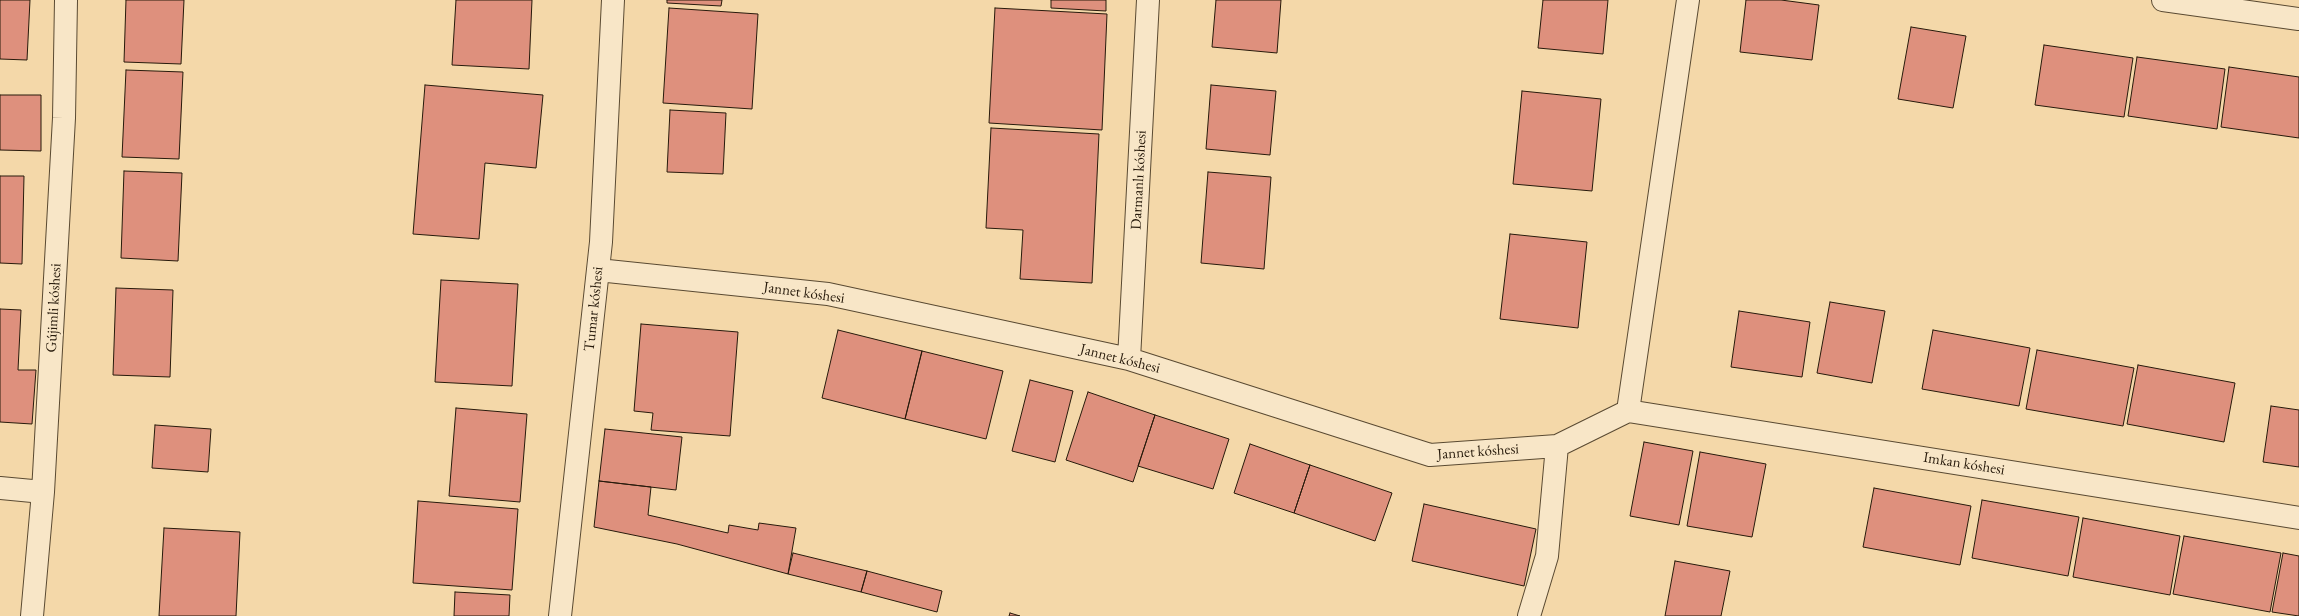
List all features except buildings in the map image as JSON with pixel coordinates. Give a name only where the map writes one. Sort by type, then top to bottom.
[{"type":"street","name":"Gújimli kóshesi","points":[[32,616],[44,492],[64,118],[66,0]]},
{"type":"street","name":"Tumar kóshesi","points":[[560,616],[598,270],[613,0]]},
{"type":"street","name":"Darmanlı kóshesi","points":[[1130,359],[1148,0]]},
{"type":"street","points":[[1628,411],[1688,0]]},
{"type":"street","points":[[2164,0],[2299,19]]},
{"type":"street","name":"Jannet kóshesi","points":[[598,270],[828,294],[1130,359],[1430,455],[1557,446],[1628,411]]},
{"type":"street","name":"Imkan kóshesi","points":[[1628,411],[2299,518]]},
{"type":"street","points":[[1529,616],[1547,556],[1557,446]]},
{"type":"street","points":[[0,488],[44,492]]}]
